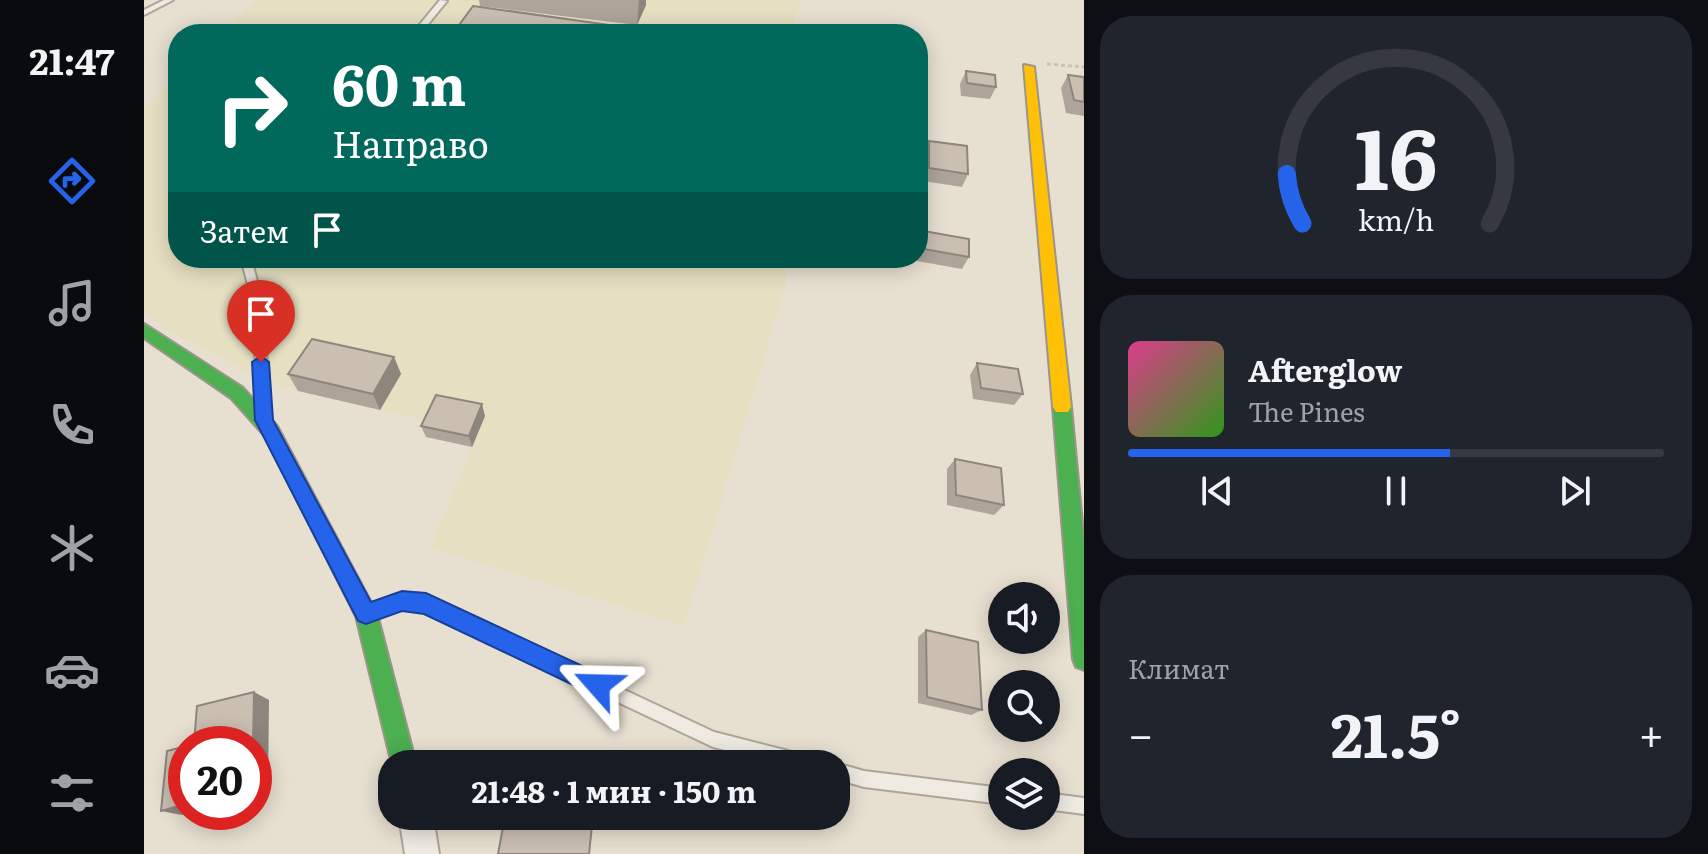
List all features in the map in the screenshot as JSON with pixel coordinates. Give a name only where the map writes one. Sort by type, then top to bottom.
[{"type":"street","points":[[1028,67],[1049,253],[1084,659]]},
{"type":"street","points":[[144,330],[237,393],[264,420],[366,614],[400,750]]},
{"type":"street","points":[[418,830],[422,854]]},
{"type":"lane","points":[[144,13],[169,0]]},
{"type":"lane","points":[[424,24],[443,1]]},
{"type":"lane","points":[[249,268],[258,304],[264,420]]},
{"type":"lane","points":[[366,614],[402,601],[426,604],[713,739],[755,750]]},
{"type":"lane","points":[[850,775],[988,794]]},
{"type":"lane","points":[[1060,803],[1084,806]]},
{"type":"path","points":[[1028,67],[1041,63],[1084,67]]},
{"type":"shaded area","points":[[256,0],[803,0],[794,24],[231,24]]},
{"type":"shaded area","points":[[168,85],[168,268],[787,268],[786,284],[684,626],[431,548],[472,447],[426,437],[432,422],[298,391],[254,375],[163,328],[144,311],[144,108]]},
{"type":"building","points":[[473,6],[602,24],[460,24]]},
{"type":"building","points":[[966,71],[995,75],[996,87],[967,83]]},
{"type":"building","points":[[1068,75],[1084,77],[1084,102],[1074,100]]},
{"type":"building","points":[[929,141],[967,146],[968,174],[929,168]]},
{"type":"building","points":[[928,232],[969,239],[969,257],[928,250]]},
{"type":"building","points":[[312,339],[394,357],[373,394],[288,374]]},
{"type":"building","points":[[977,363],[1018,369],[1023,394],[981,388]]},
{"type":"building","points":[[436,395],[482,404],[469,436],[421,426]]},
{"type":"building","points":[[955,459],[1001,468],[1004,505],[956,495]]},
{"type":"building","points":[[926,630],[978,642],[982,710],[927,697]]},
{"type":"building","points":[[254,692],[253,726],[195,726],[197,706]]},
{"type":"building","points":[[167,751],[168,809],[161,811]]},
{"type":"building","points":[[502,830],[592,830],[589,854],[498,854]]},
{"type":"traffic: fast","points":[[144,330],[237,393],[271,431],[366,614],[400,750]]},
{"type":"traffic: fast","points":[[1062,407],[1084,659]]},
{"type":"traffic: slow","points":[[1028,67],[1062,407]]},
{"type":"route","points":[[261,362],[264,420],[366,614],[402,601],[426,604],[598,685]]}]
